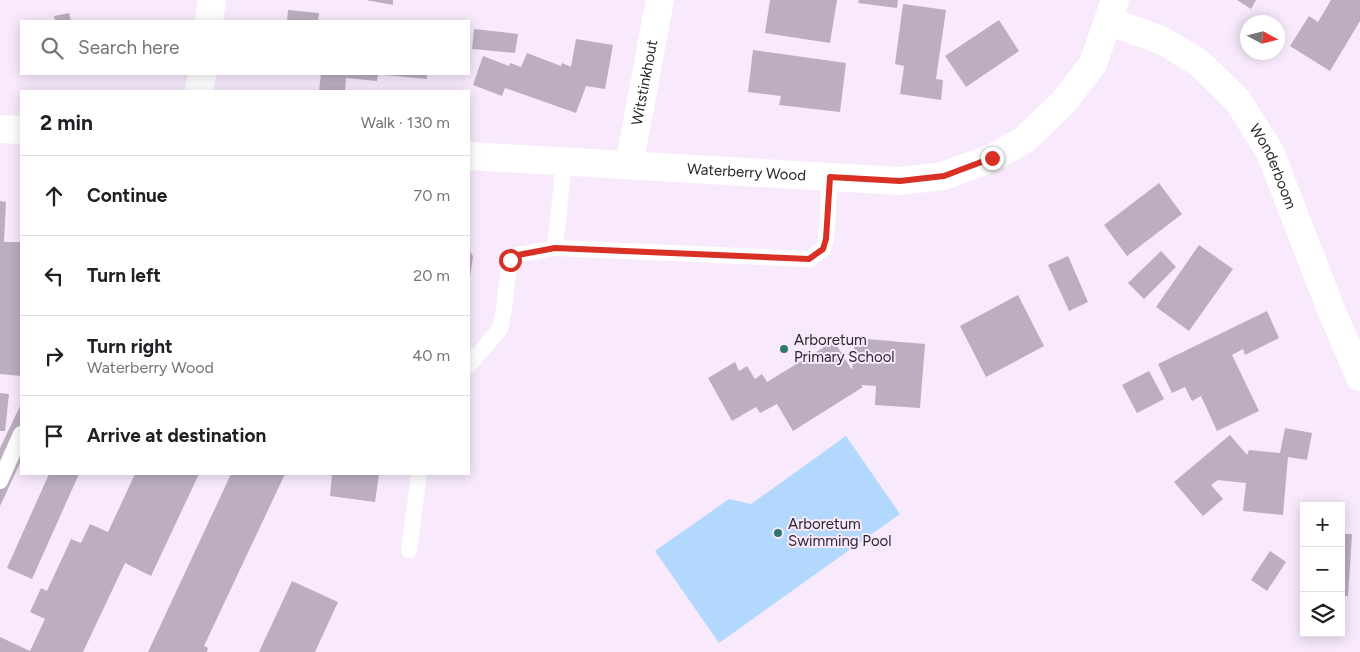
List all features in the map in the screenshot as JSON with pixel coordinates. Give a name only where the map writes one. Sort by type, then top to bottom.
[{"type":"street","points":[[209,20],[212,0]]},
{"type":"street","name":"Witstinkhout","points":[[629,165],[660,0]]},
{"type":"street","name":"Waterberry Wood","points":[[470,156],[900,181],[944,176],[992,158],[1024,140],[1062,104],[1093,64],[1112,11]]},
{"type":"street","name":"Wonderboom","points":[[1112,11],[1198,62],[1238,101],[1270,152],[1330,307],[1360,377]]},
{"type":"street","points":[[199,90],[202,75]]},
{"type":"street","points":[[0,129],[20,130]]},
{"type":"lane","points":[[555,248],[564,162]]},
{"type":"lane","points":[[470,364],[500,329],[510,260],[518,255],[555,248],[809,259],[823,249],[826,239],[830,177]]},
{"type":"lane","points":[[0,482],[20,436]]},
{"type":"lane","points":[[409,550],[419,475]]},
{"type":"water","name":"Arboretum Swimming Pool","points":[[846,436],[900,514],[719,643],[655,551],[729,499],[751,504]]},
{"type":"building","points":[[366,0],[393,0],[393,5]]},
{"type":"building","points":[[770,0],[837,0],[830,43],[765,33]]},
{"type":"building","points":[[859,0],[898,0],[897,8],[858,3]]},
{"type":"building","points":[[1237,0],[1256,0],[1251,9]]},
{"type":"building","points":[[1331,0],[1360,0],[1360,21],[1330,71],[1290,46],[1309,16],[1318,22]]},
{"type":"building","points":[[903,4],[946,10],[936,79],[943,80],[941,100],[900,94],[904,66],[895,64]]},
{"type":"building","points":[[288,10],[319,13],[318,20],[287,20]]},
{"type":"building","points":[[69,13],[71,20],[55,20],[54,16]]},
{"type":"building","points":[[999,20],[1019,51],[966,87],[945,56]]},
{"type":"building","points":[[474,29],[518,34],[515,53],[472,49]]},
{"type":"building","points":[[576,39],[613,45],[605,89],[586,86],[576,113],[505,88],[502,96],[473,85],[483,56],[509,66],[510,63],[521,67],[527,53],[561,66],[562,63],[571,67]]},
{"type":"building","points":[[753,50],[846,63],[840,112],[779,105],[781,96],[748,92]]},
{"type":"building","points":[[321,75],[378,75],[377,81],[346,78],[345,90],[319,90]]},
{"type":"building","points":[[384,75],[427,75],[427,79]]},
{"type":"building","points":[[1159,183],[1182,214],[1127,256],[1104,225]]},
{"type":"building","points":[[0,201],[6,202],[4,242],[20,242],[20,376],[0,374]]},
{"type":"building","points":[[1199,245],[1233,269],[1189,331],[1156,307]]},
{"type":"building","points":[[1161,251],[1176,267],[1144,299],[1128,283]]},
{"type":"building","points":[[470,252],[473,256],[470,278]]},
{"type":"building","points":[[1068,256],[1088,302],[1069,311],[1048,265]]},
{"type":"building","points":[[1018,295],[1044,346],[986,377],[960,326]]},
{"type":"building","points":[[1267,311],[1279,338],[1245,355],[1243,349],[1232,355],[1259,411],[1217,431],[1201,396],[1192,401],[1185,387],[1172,393],[1158,364]]},
{"type":"building","points":[[855,338],[925,344],[920,408],[875,405],[876,386],[861,385],[863,387],[793,431],[777,404],[760,413],[756,407],[732,421],[708,378],[735,362],[739,371],[747,366],[755,379],[762,374],[767,382],[834,341],[852,370]]},
{"type":"building","points":[[1149,371],[1164,399],[1137,413],[1122,385]]},
{"type":"building","points":[[0,393],[9,394],[5,431],[0,431]]},
{"type":"building","points":[[20,406],[20,463],[0,506],[0,448]]},
{"type":"building","points":[[1285,428],[1312,433],[1307,460],[1288,457],[1283,515],[1243,511],[1246,483],[1218,480],[1211,485],[1223,499],[1203,516],[1174,482],[1230,435],[1247,455],[1249,450],[1280,453]]},
{"type":"building","points":[[49,475],[79,475],[32,579],[7,568]]},
{"type":"building","points":[[135,475],[199,475],[151,576],[125,563],[83,652],[0,652],[0,637],[30,651],[45,619],[30,612],[41,588],[47,591],[71,539],[81,543],[90,524],[108,532]]},
{"type":"building","points":[[231,475],[285,475],[204,646],[208,648],[207,652],[148,652]]},
{"type":"building","points":[[332,475],[379,475],[375,502],[330,496]]},
{"type":"building","points":[[1345,534],[1352,534],[1348,596],[1345,596]]},
{"type":"building","points":[[1270,551],[1286,562],[1267,591],[1251,580]]},
{"type":"building","points":[[292,581],[338,602],[315,652],[259,652]]},
{"type":"place","name":"Arboretum Primary School","points":[[784,349]]},
{"type":"place","name":"Arboretum Swimming Pool","points":[[778,533]]},
{"type":"route","points":[[510,260],[518,255],[555,248],[809,259],[823,249],[826,239],[830,177],[900,181],[944,176],[992,158]]}]
